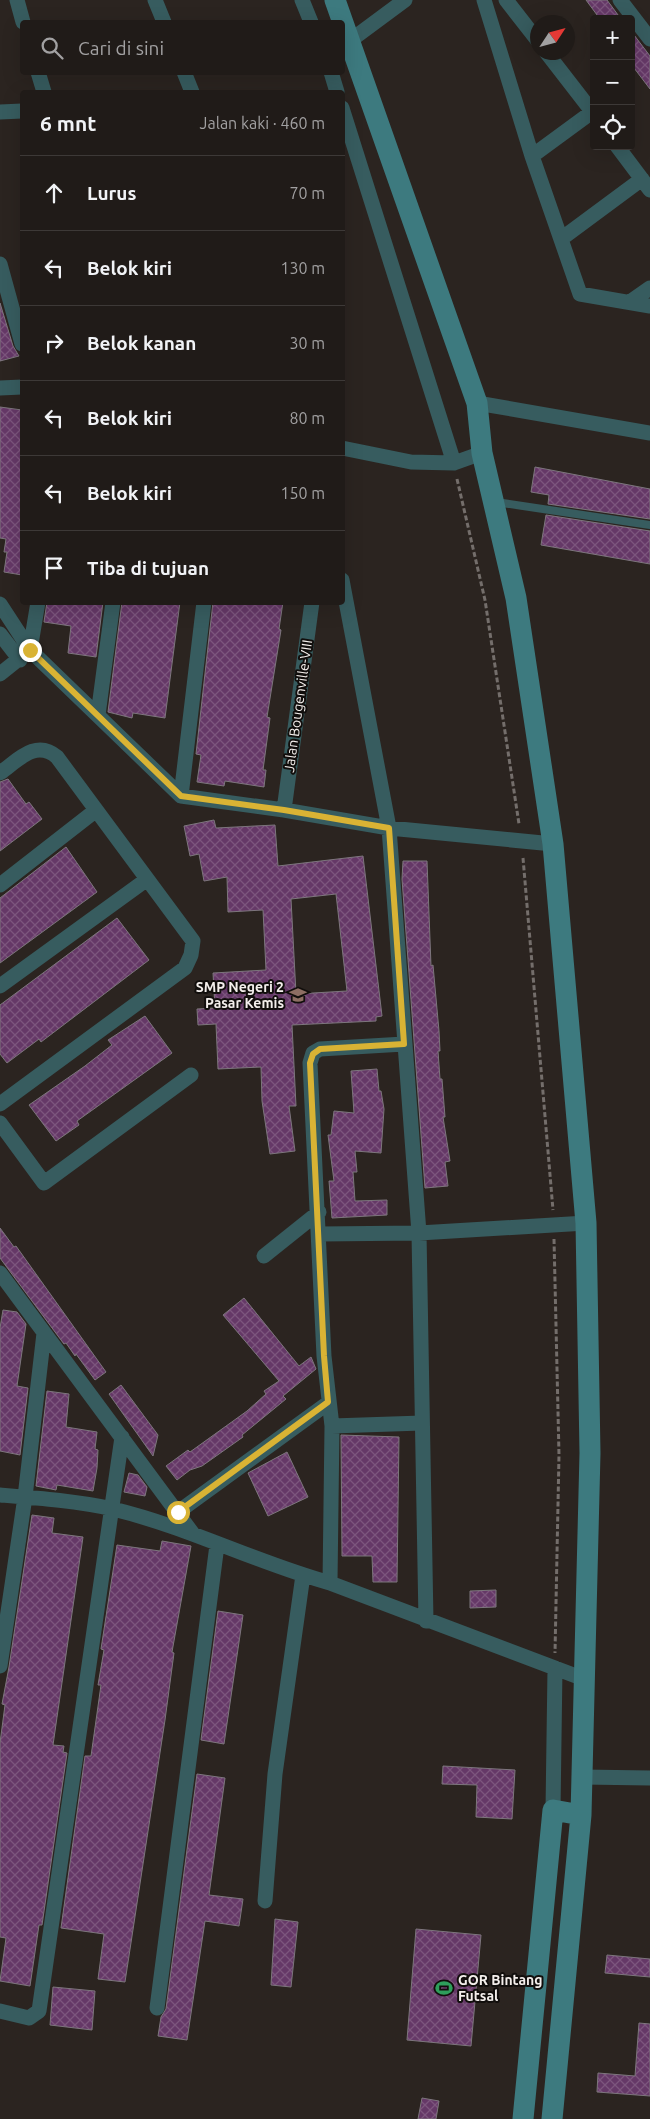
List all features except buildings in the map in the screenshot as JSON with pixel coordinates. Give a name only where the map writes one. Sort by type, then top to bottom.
[{"type":"street","points":[[17,0],[22,20]]},
{"type":"street","points":[[155,0],[163,20]]},
{"type":"street","points":[[302,0],[310,20]]},
{"type":"street","points":[[335,0],[341,20]]},
{"type":"street","points":[[350,51],[405,0]]},
{"type":"street","points":[[484,0],[532,156],[580,294],[650,306]]},
{"type":"street","points":[[506,0],[530,31]]},
{"type":"street","points":[[620,0],[650,39]]},
{"type":"street","points":[[345,34],[477,403],[482,453],[516,598],[553,844],[586,1223],[590,1453],[581,1815],[552,2119]]},
{"type":"street","points":[[552,60],[590,109]]},
{"type":"street","points":[[39,75],[43,90]]},
{"type":"street","points":[[185,75],[191,90]]},
{"type":"street","points":[[331,75],[336,90]]},
{"type":"street","points":[[0,112],[20,111]]},
{"type":"street","points":[[532,156],[590,115]]},
{"type":"street","points":[[345,118],[454,464]]},
{"type":"street","points":[[561,239],[646,185],[621,150]]},
{"type":"street","points":[[0,264],[20,337]]},
{"type":"street","points":[[630,302],[650,288]]},
{"type":"street","points":[[0,388],[20,387]]},
{"type":"street","points":[[477,403],[650,432]]},
{"type":"street","points":[[345,449],[412,462],[454,464],[482,453]]},
{"type":"street","points":[[345,596],[389,828],[419,1233],[426,1621]]},
{"type":"street","points":[[0,604],[25,655]]},
{"type":"street","points":[[0,674],[25,655],[37,605]]},
{"type":"street","points":[[98,716],[113,605]]},
{"type":"street","points":[[181,796],[204,605]]},
{"type":"street","name":"Jalan Bougenville-VIII","points":[[284,810],[312,605]]},
{"type":"street","points":[[0,634],[98,716],[181,796],[284,810],[389,828],[553,844]]},
{"type":"street","points":[[0,773],[30,751],[49,750],[57,757],[95,812],[192,942],[191,955],[184,968],[0,1104]]},
{"type":"street","points":[[0,885],[95,812]]},
{"type":"street","points":[[0,986],[146,880]]},
{"type":"street","points":[[330,1583],[332,1426],[324,1356],[320,1234],[310,1063],[313,1054],[320,1049],[404,1044]]},
{"type":"street","points":[[0,1123],[44,1183],[191,1075]]},
{"type":"street","points":[[264,1256],[318,1212]]},
{"type":"street","points":[[320,1234],[419,1233],[586,1223]]},
{"type":"street","points":[[0,1273],[193,1534]]},
{"type":"street","points":[[0,1666],[25,1497],[44,1333]]},
{"type":"street","points":[[178,1512],[328,1402]]},
{"type":"street","points":[[332,1426],[422,1423]]},
{"type":"street","points":[[0,2011],[33,2018],[39,2011],[122,1437]]},
{"type":"street","points":[[0,1495],[113,1509],[193,1534],[330,1583],[426,1621],[584,1679]]},
{"type":"street","points":[[156,2008],[217,1544]]},
{"type":"street","points":[[265,1901],[275,1774],[304,1575]]},
{"type":"street","points":[[523,2119],[553,1810],[555,1668]]},
{"type":"street","points":[[582,1777],[650,1778]]},
{"type":"street","points":[[553,1810],[581,1815]]},
{"type":"lane","points":[[494,502],[650,525]]},
{"type":"path","points":[[454,464],[486,600],[522,842],[554,1226],[559,1455],[555,1668]]},
{"type":"place","name":"SMP Negeri 2 Pasar Kemis","points":[[298,995]]},
{"type":"place","name":"GOR Bintang Futsal","points":[[444,1988]]},
{"type":"route","points":[[30,650],[181,796],[284,810],[389,828],[404,1044],[320,1049],[313,1054],[310,1063],[320,1234],[324,1356],[328,1402],[178,1512]]}]
